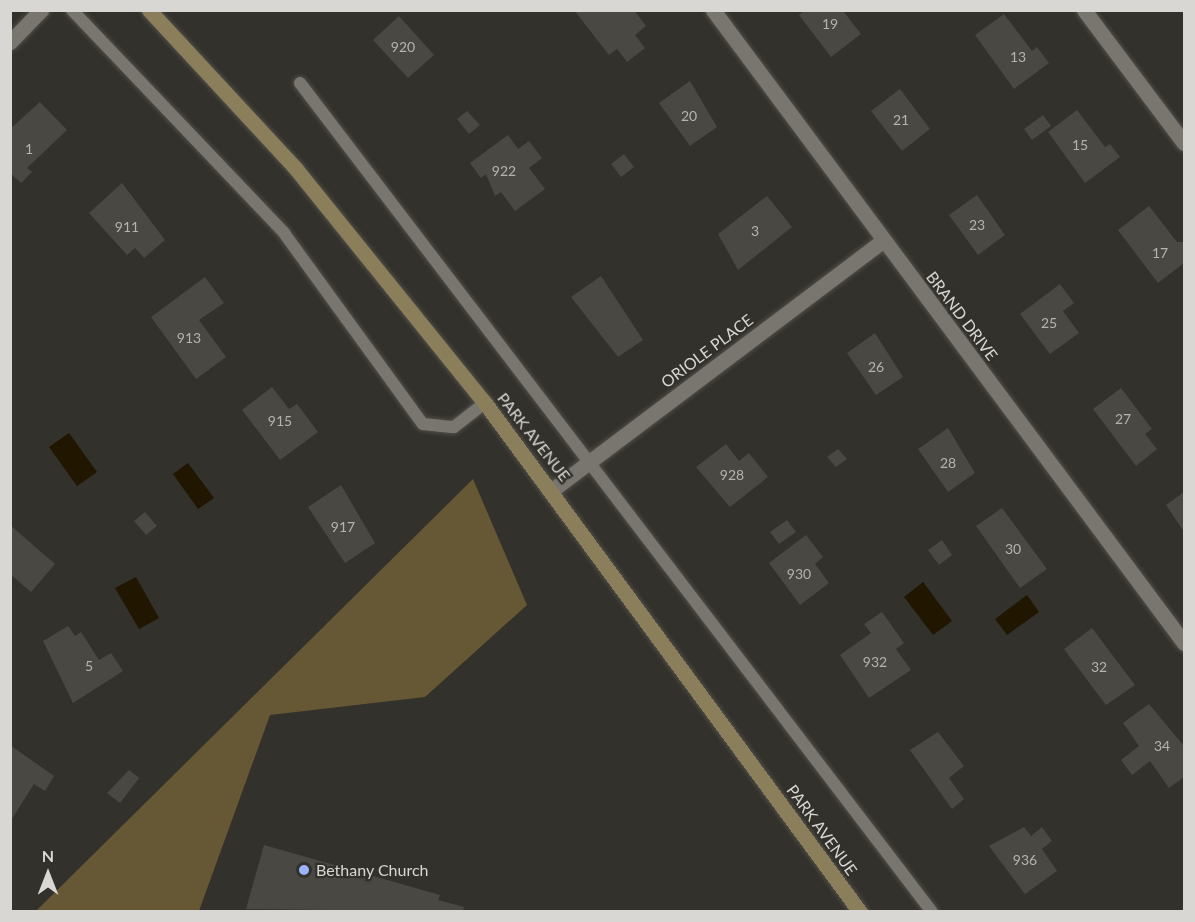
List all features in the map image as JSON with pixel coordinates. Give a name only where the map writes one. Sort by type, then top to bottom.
[{"type":"main road","name":"PARK AVENUE","points":[[149,10],[296,169],[485,403],[552,490],[860,912]]},
{"type":"street","points":[[10,42],[41,10]]},
{"type":"street","name":"BRAND DRIVE","points":[[713,10],[883,241],[1185,643]]},
{"type":"street","points":[[1084,10],[1185,143]]},
{"type":"street","name":"ORIOLE PLACE","points":[[552,490],[883,241]]},
{"type":"lane","points":[[72,10],[269,216],[423,424],[454,427],[485,403]]},
{"type":"lane","points":[[300,83],[932,912]]},
{"type":"shaded area","points":[[69,433],[97,472],[77,486],[49,447]]},
{"type":"shaded area","points":[[188,463],[214,498],[198,509],[173,474]]},
{"type":"shaded area","points":[[473,479],[527,605],[425,697],[270,715],[199,911],[36,911]]},
{"type":"shaded area","points":[[136,577],[159,618],[139,629],[115,588]]},
{"type":"shaded area","points":[[923,582],[952,621],[933,635],[904,597]]},
{"type":"shaded area","points":[[1027,595],[1039,612],[1007,635],[995,619]]},
{"type":"building","points":[[574,10],[634,10],[646,26],[635,35],[645,48],[627,62],[617,49],[609,55]]},
{"type":"building","points":[[805,10],[844,12],[861,34],[831,57],[799,15]]},
{"type":"building","points":[[1004,14],[1032,51],[1037,47],[1049,63],[1014,89],[975,35]]},
{"type":"building","points":[[399,16],[434,55],[408,78],[373,40]]},
{"type":"building","points":[[690,81],[717,127],[690,146],[659,103]]},
{"type":"building","points":[[900,89],[930,129],[902,151],[871,111]]},
{"type":"building","points":[[40,102],[67,130],[27,168],[32,172],[21,183],[10,173],[10,129]]},
{"type":"building","points":[[1077,110],[1105,147],[1110,144],[1120,157],[1085,183],[1048,132]]},
{"type":"building","points":[[467,111],[480,125],[469,134],[457,119]]},
{"type":"building","points":[[1043,115],[1051,126],[1032,140],[1024,129]]},
{"type":"building","points":[[508,135],[518,149],[529,141],[542,158],[529,168],[545,189],[515,211],[501,192],[495,196],[486,174],[481,178],[470,163]]},
{"type":"building","points":[[624,154],[634,167],[621,177],[611,164]]},
{"type":"building","points":[[122,183],[165,240],[144,258],[135,248],[127,255],[89,213]]},
{"type":"building","points":[[977,195],[1005,235],[978,255],[949,215]]},
{"type":"building","points":[[767,196],[792,227],[738,270],[718,234]]},
{"type":"building","points":[[1149,206],[1177,242],[1184,242],[1184,263],[1158,283],[1118,230]]},
{"type":"building","points":[[601,276],[643,340],[618,357],[571,297]]},
{"type":"building","points":[[205,277],[224,303],[199,320],[226,357],[196,379],[151,317]]},
{"type":"building","points":[[1060,284],[1074,303],[1063,311],[1079,333],[1050,354],[1020,314]]},
{"type":"building","points":[[875,333],[903,377],[876,395],[847,353]]},
{"type":"building","points":[[272,387],[289,409],[297,404],[318,432],[280,460],[242,410]]},
{"type":"building","points":[[1121,388],[1152,429],[1145,434],[1157,449],[1136,466],[1093,409]]},
{"type":"building","points":[[948,428],[975,473],[948,492],[918,449]]},
{"type":"building","points":[[726,444],[739,461],[749,453],[768,477],[730,507],[696,467]]},
{"type":"building","points":[[838,449],[847,459],[836,467],[827,457]]},
{"type":"building","points":[[341,485],[375,543],[345,563],[308,507]]},
{"type":"building","points":[[1184,492],[1184,532],[1166,505]]},
{"type":"building","points":[[1002,508],[1047,569],[1020,588],[976,526]]},
{"type":"building","points":[[145,512],[157,526],[146,535],[134,521]]},
{"type":"building","points":[[787,520],[796,532],[779,544],[770,532]]},
{"type":"building","points":[[10,525],[55,564],[31,592],[10,574]]},
{"type":"building","points":[[806,535],[823,557],[815,564],[829,583],[800,605],[769,563]]},
{"type":"building","points":[[942,540],[952,555],[939,565],[928,550]]},
{"type":"building","points":[[882,612],[904,643],[896,649],[911,670],[869,698],[840,655],[871,633],[864,624]]},
{"type":"building","points":[[68,626],[75,636],[81,632],[99,660],[111,653],[123,671],[73,703],[43,641]]},
{"type":"building","points":[[1092,628],[1135,685],[1106,705],[1064,649]]},
{"type":"building","points":[[1149,704],[1184,746],[1184,777],[1169,788],[1150,761],[1132,775],[1121,760],[1139,746],[1123,723]]},
{"type":"building","points":[[938,732],[964,766],[949,778],[964,799],[952,809],[910,750]]},
{"type":"building","points":[[10,745],[54,776],[45,791],[34,784],[10,822]]},
{"type":"building","points":[[129,770],[139,778],[120,803],[107,793]]},
{"type":"building","points":[[1024,827],[1031,836],[1042,827],[1052,841],[1042,849],[1057,871],[1025,894],[989,846]]},
{"type":"building","name":"Bethany Church","points":[[264,845],[440,895],[438,900],[464,907],[463,912],[246,909]]},
{"type":"place","name":"Bethany Church","points":[[304,870]]}]
